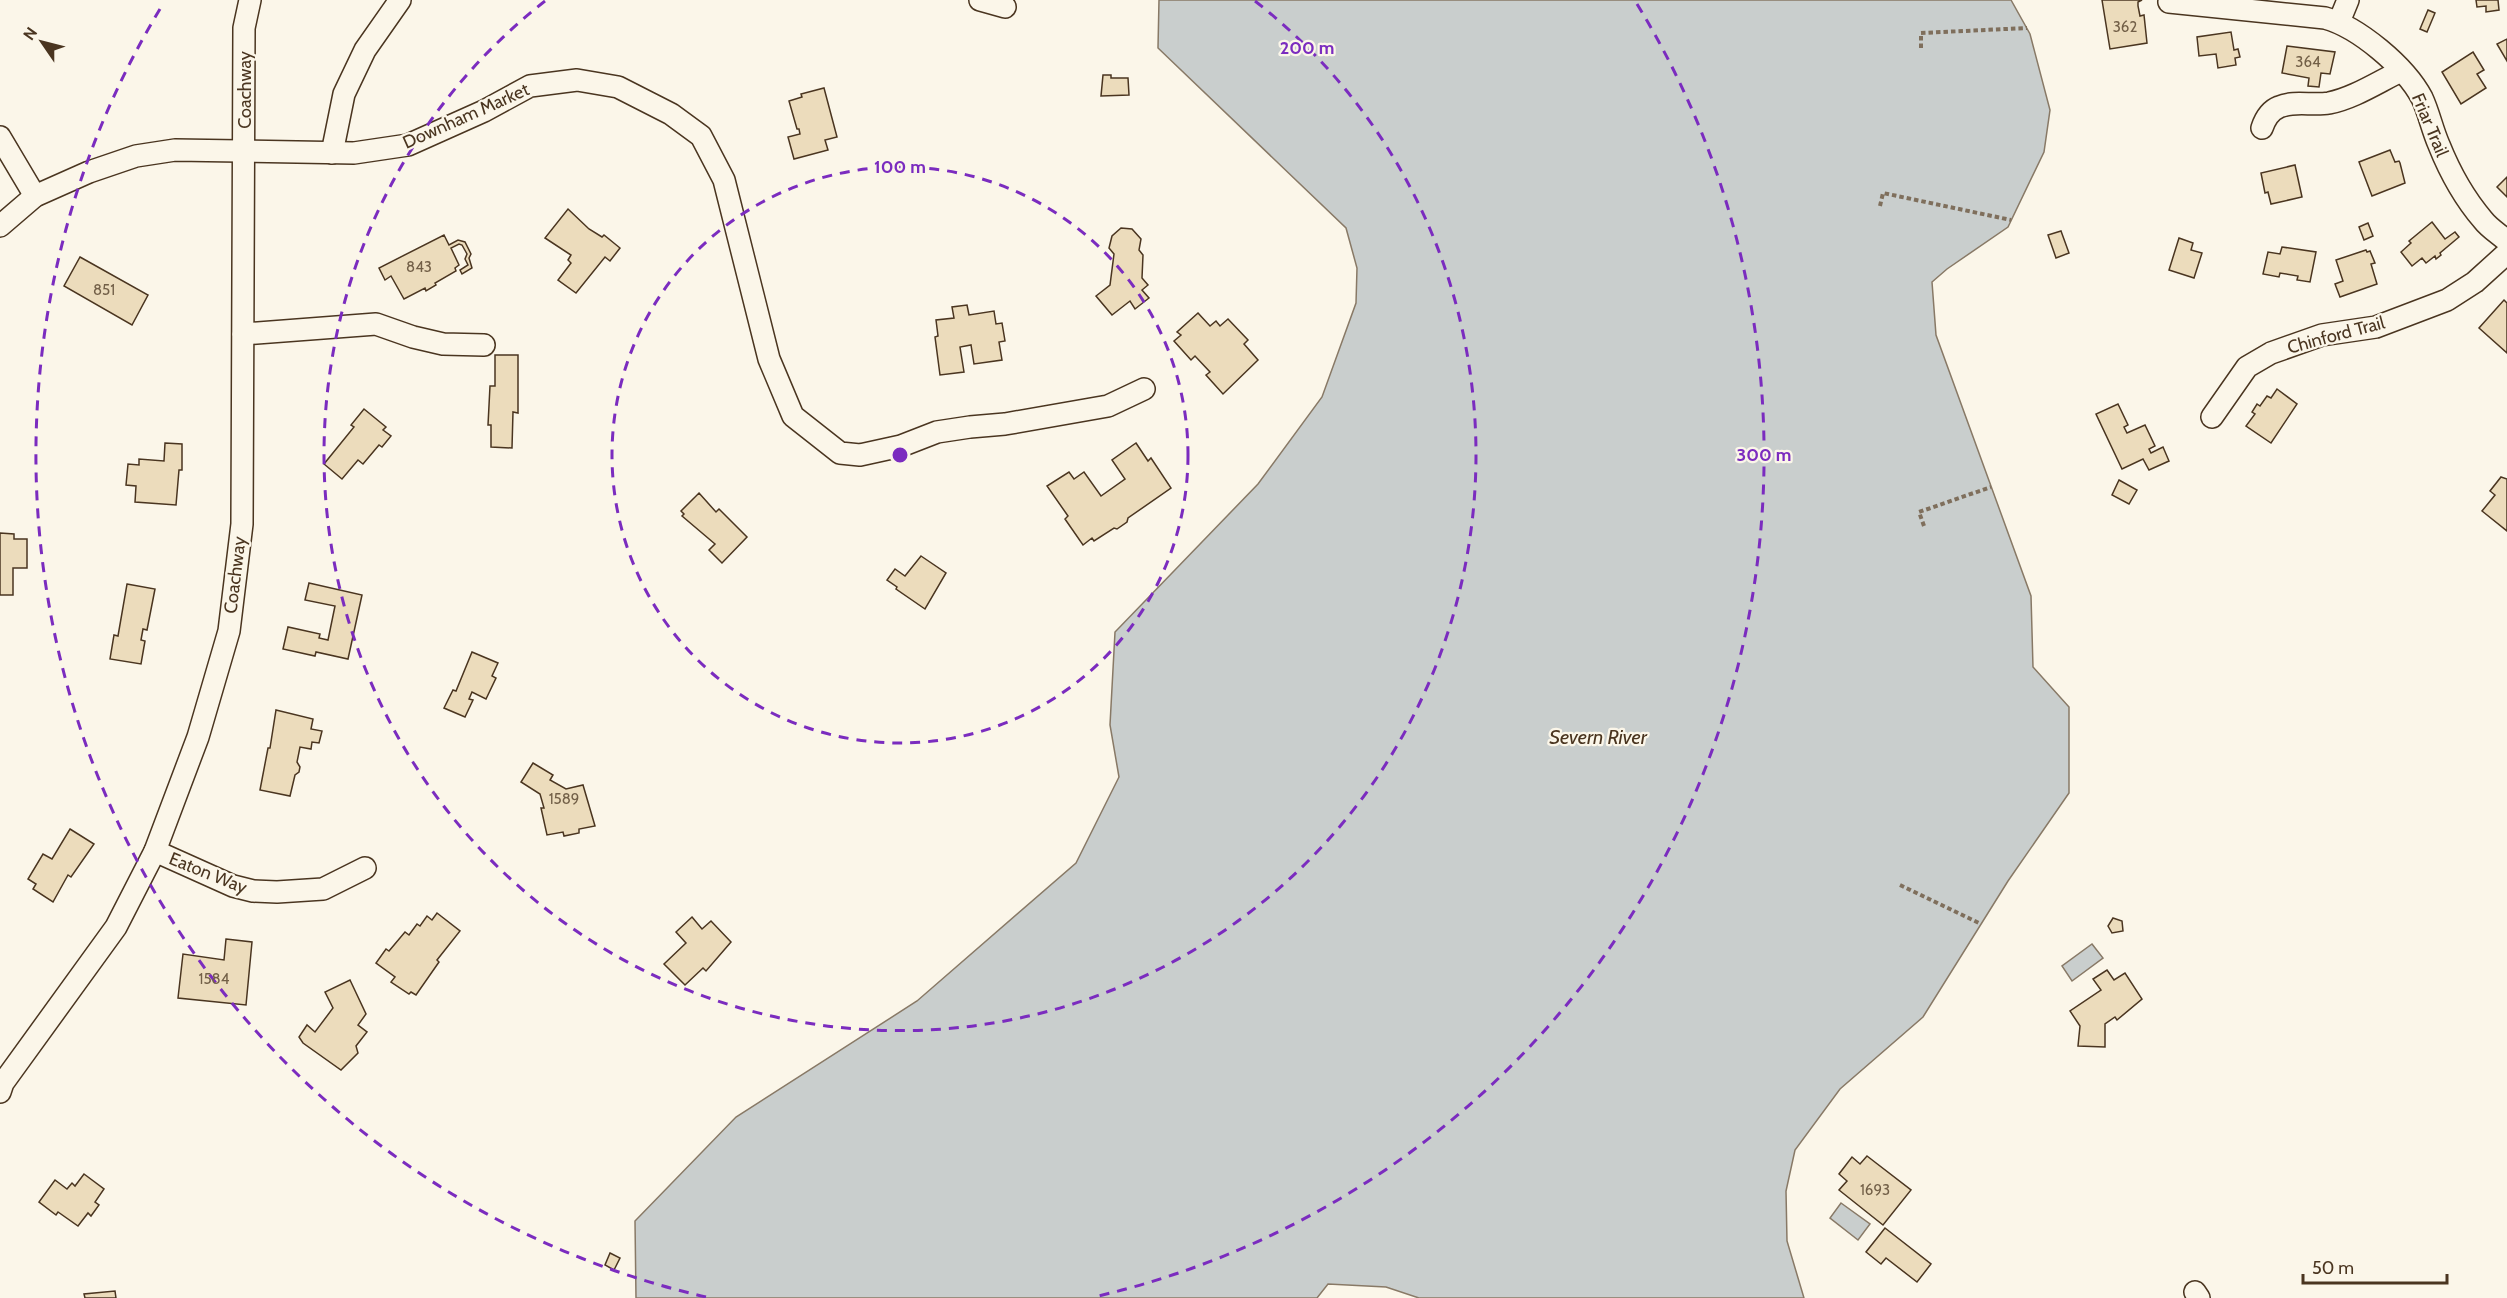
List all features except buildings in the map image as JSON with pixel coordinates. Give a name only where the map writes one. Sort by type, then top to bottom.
[{"type":"street","name":"Coachway","points":[[0,1092],[7,1064],[116,927],[155,851],[198,737],[229,631],[242,524],[244,28],[250,0]]},
{"type":"street","points":[[332,153],[344,94],[365,50],[399,0]]},
{"type":"street","points":[[980,0],[1005,7]]},
{"type":"street","points":[[2339,22],[2348,0]]},
{"type":"street","name":"Friar Trail","points":[[2169,1],[2313,16],[2339,22],[2360,34],[2401,71],[2421,97],[2442,154],[2463,190],[2483,221],[2507,241]]},
{"type":"street","points":[[2262,128],[2268,115],[2277,108],[2294,103],[2323,104],[2341,100],[2401,71]]},
{"type":"street","name":"Downham Market","points":[[0,226],[35,196],[89,172],[136,156],[175,150],[354,153],[408,145],[484,111],[530,86],[577,80],[618,87],[671,114],[701,136],[724,180],[769,359],[793,416],[840,453],[860,455],[901,446],[937,432],[1005,424],[1108,406],[1144,389]]},
{"type":"street","points":[[0,137],[35,196]]},
{"type":"street","name":"Chinford Trail","points":[[2212,417],[2247,367],[2271,353],[2322,335],[2376,327],[2447,300],[2475,282],[2507,253]]},
{"type":"street","points":[[243,334],[376,324],[413,337],[443,344],[484,345]]},
{"type":"street","name":"Eaton Way","points":[[155,851],[233,886],[253,891],[323,889],[365,868]]},
{"type":"path","points":[[1922,48],[1921,33],[2027,28]]},
{"type":"path","points":[[1880,206],[1882,193],[2011,220]]},
{"type":"path","points":[[1924,526],[1919,512],[1991,487]]},
{"type":"path","points":[[1900,885],[1981,924]]},
{"type":"water","name":"Severn River","points":[[1159,0],[2011,0],[2030,34],[2050,110],[2044,152],[2008,227],[1932,282],[1936,335],[2031,596],[2033,667],[2069,707],[2069,793],[2008,881],[1923,1017],[1840,1089],[1795,1150],[1786,1191],[1787,1241],[1804,1298],[1419,1298],[1386,1287],[1328,1284],[1317,1298],[636,1298],[635,1221],[736,1117],[917,1001],[1076,863],[1119,777],[1110,725],[1115,632],[1258,484],[1322,397],[1356,303],[1357,268],[1346,228],[1158,48]]},
{"type":"water","points":[[2092,944],[2103,958],[2072,981],[2062,966]]},
{"type":"water","points":[[1841,1203],[1870,1224],[1858,1240],[1830,1218]]}]
